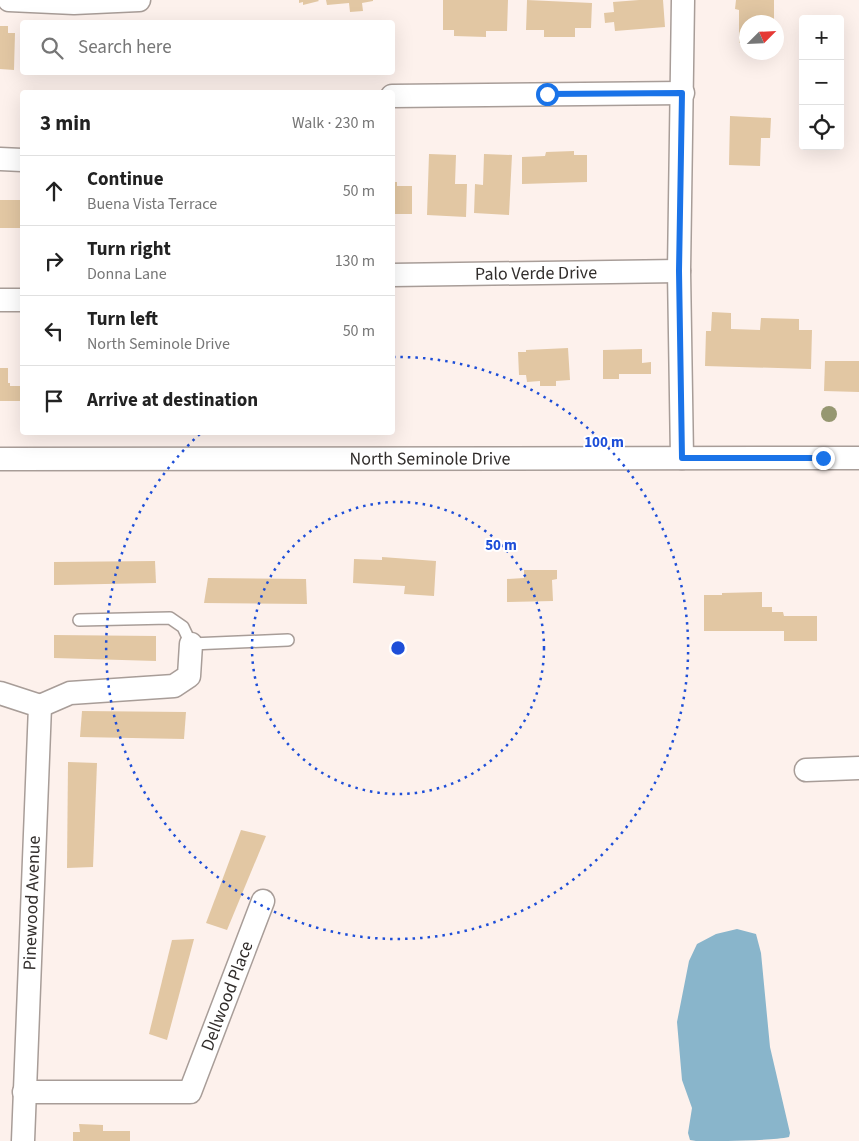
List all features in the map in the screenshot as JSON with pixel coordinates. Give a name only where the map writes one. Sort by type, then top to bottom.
[{"type":"street","points":[[10,0],[74,3],[140,0]]},
{"type":"street","points":[[682,458],[679,271],[683,0]]},
{"type":"street","points":[[395,96],[682,93]]},
{"type":"street","points":[[0,159],[20,160]]},
{"type":"street","name":"Palo Verde Drive","points":[[395,275],[679,271]]},
{"type":"street","points":[[0,300],[20,300]]},
{"type":"street","name":"North Seminole Drive","points":[[0,459],[859,458]]},
{"type":"street","points":[[0,693],[40,706],[70,693],[174,686],[189,676],[192,644]]},
{"type":"street","name":"Pinewood Avenue","points":[[23,1141],[40,706]]},
{"type":"street","points":[[806,770],[859,768]]},
{"type":"street","name":"Dellwood Place","points":[[24,1092],[190,1092],[263,901]]},
{"type":"lane","points":[[80,620],[170,618],[183,627],[192,644],[288,640]]},
{"type":"water","points":[[737,929],[756,934],[761,953],[770,1047],[790,1133],[789,1137],[770,1139],[690,1140],[688,1133],[692,1108],[682,1080],[677,1022],[689,961],[697,944],[716,934]]},
{"type":"building","points":[[299,0],[319,1],[303,5],[303,2],[299,3]]},
{"type":"building","points":[[326,0],[373,1],[362,3],[363,11],[350,12],[349,3],[327,5]]},
{"type":"building","points":[[443,0],[508,0],[507,31],[486,31],[486,37],[454,36],[454,30],[443,30]]},
{"type":"building","points":[[527,0],[592,3],[591,28],[575,28],[575,37],[544,37],[544,30],[526,30]]},
{"type":"building","points":[[663,0],[665,27],[615,31],[614,22],[605,23],[604,13],[614,12],[613,2]]},
{"type":"building","points":[[736,0],[774,0],[774,15],[739,15],[739,10],[735,9]]},
{"type":"building","points":[[0,26],[8,26],[8,33],[15,33],[14,70],[0,69]]},
{"type":"building","points":[[730,116],[771,118],[770,138],[761,138],[760,166],[729,165]]},
{"type":"building","points":[[574,151],[574,155],[587,155],[587,182],[522,184],[522,157],[545,156],[546,152]]},
{"type":"building","points":[[429,154],[456,155],[455,184],[467,184],[466,217],[427,215]]},
{"type":"building","points":[[484,154],[512,155],[509,215],[474,213],[475,184],[483,185]]},
{"type":"building","points":[[395,182],[397,182],[397,186],[412,186],[412,214],[395,214]]},
{"type":"building","points":[[0,200],[20,200],[20,228],[0,228]]},
{"type":"building","points":[[712,312],[731,313],[731,329],[760,330],[761,318],[799,319],[799,330],[812,330],[811,369],[705,366],[706,331],[711,331]]},
{"type":"building","points":[[568,348],[570,380],[556,381],[556,386],[540,386],[540,381],[527,382],[526,375],[519,375],[518,352]]},
{"type":"building","points":[[642,349],[642,363],[651,362],[651,374],[619,374],[619,379],[603,379],[603,350]]},
{"type":"building","points":[[825,361],[859,361],[859,392],[824,391]]},
{"type":"building","points":[[0,368],[8,368],[8,383],[10,383],[10,386],[20,386],[20,401],[0,401]]},
{"type":"building","points":[[382,557],[436,561],[434,596],[404,594],[405,586],[353,583],[354,559],[382,560]]},
{"type":"building","points":[[155,561],[156,583],[54,585],[54,562]]},
{"type":"building","points":[[524,570],[557,570],[557,579],[552,580],[553,601],[507,602],[507,579],[524,578]]},
{"type":"building","points":[[208,578],[306,579],[307,604],[204,603]]},
{"type":"building","points":[[762,592],[762,607],[772,607],[772,612],[783,612],[784,616],[817,616],[817,641],[784,641],[784,631],[704,631],[704,595]]},
{"type":"building","points":[[54,635],[156,636],[156,661],[54,658]]},
{"type":"building","points":[[82,711],[186,712],[184,739],[80,737]]},
{"type":"building","points":[[68,762],[97,763],[93,867],[67,868]]},
{"type":"building","points":[[241,830],[266,836],[227,930],[206,923]]},
{"type":"building","points":[[194,939],[167,1040],[149,1034],[172,940]]},
{"type":"building","points":[[79,1124],[103,1125],[103,1131],[130,1131],[130,1141],[73,1141],[73,1132],[80,1132]]},
{"type":"route","points":[[547,94],[682,93],[679,271],[682,458],[823,458]]}]
